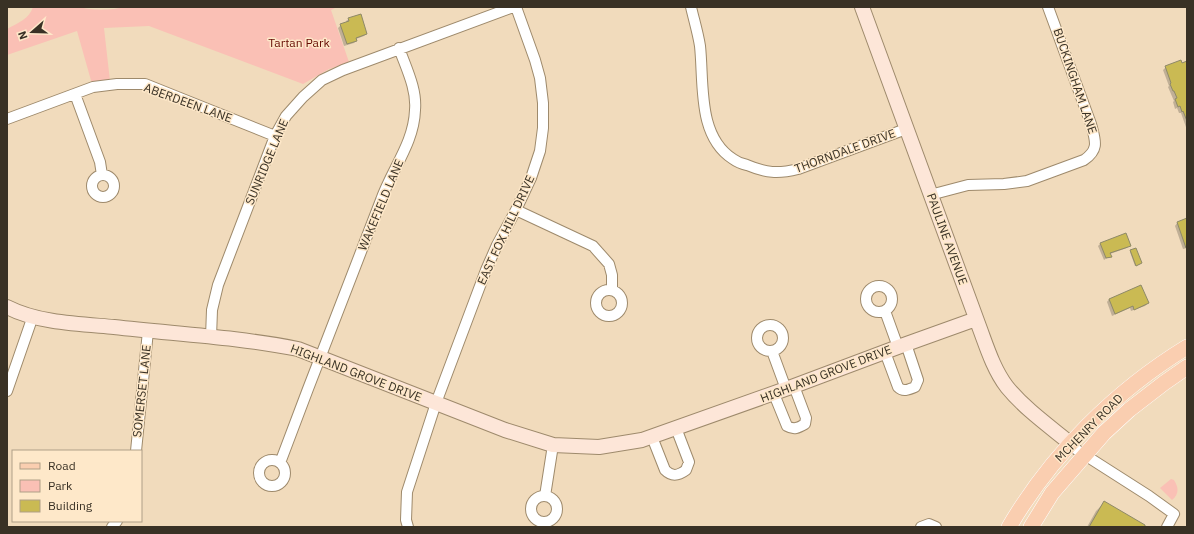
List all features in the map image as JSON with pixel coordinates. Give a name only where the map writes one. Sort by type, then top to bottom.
[{"type":"main road","name":"MCHENRY ROAD","points":[[1009,527],[1023,503],[1055,462],[1093,420],[1120,395],[1174,354],[1187,347]]},
{"type":"main road","name":"MCHENRY ROAD","points":[[1031,527],[1052,493],[1104,433],[1129,410],[1187,367]]},
{"type":"street","name":"SUNRIDGE LANE","points":[[211,337],[212,310],[218,285],[275,136],[286,116],[303,97],[322,80],[343,70],[513,7]]},
{"type":"street","name":"EAST FOX HILL DRIVE","points":[[408,527],[406,520],[407,492],[436,403],[496,245],[532,178],[540,151],[544,103],[535,60],[516,7]]},
{"type":"street","name":"THORNDALE DRIVE","points":[[691,7],[699,45],[705,115],[714,139],[724,152],[733,160],[757,170],[782,173],[798,169],[906,129]]},
{"type":"street","name":"PAULINE AVENUE","points":[[862,7],[930,195],[989,354],[997,371],[1007,386],[1026,406],[1071,444]]},
{"type":"street","name":"BUCKINGHAM LANE","points":[[930,195],[968,185],[1004,184],[1028,181],[1084,160],[1092,154],[1096,143],[1092,124],[1048,7]]},
{"type":"street","name":"WAKEFIELD LANE","points":[[280,464],[382,195],[408,144],[416,109],[414,91],[400,48]]},
{"type":"street","name":"ABERDEEN LANE","points":[[7,119],[94,87],[145,84],[275,136]]},
{"type":"street","points":[[75,94],[100,162],[102,175]]},
{"type":"street","points":[[516,210],[594,246],[609,264],[612,275],[612,290]]},
{"type":"street","name":"HIGHLAND GROVE DRIVE","points":[[7,307],[53,321],[263,342],[298,349],[505,430],[554,445],[600,447],[652,437],[976,319]]},
{"type":"street","points":[[885,311],[896,348]]},
{"type":"street","points":[[7,391],[33,316]]},
{"type":"street","name":"SOMERSET LANE","points":[[136,450],[148,331]]},
{"type":"street","points":[[772,351],[784,390]]},
{"type":"street","points":[[652,437],[665,470],[669,474],[675,476],[686,470],[689,462],[676,428]]},
{"type":"street","points":[[1071,444],[1085,455],[1174,514],[1167,527]]},
{"type":"street","points":[[545,496],[554,445]]},
{"type":"street","points":[[921,527],[929,524],[936,527]]},
{"type":"green space","name":"Tartan Park","points":[[33,7],[81,7],[102,10],[124,7],[337,7],[331,10],[349,62],[329,69],[303,84],[149,26],[104,28],[110,81],[92,84],[77,31],[7,55],[7,29],[26,18]]},
{"type":"green space","points":[[1171,479],[1174,480],[1177,486],[1177,493],[1172,500],[1160,488]]},
{"type":"building","points":[[361,14],[367,34],[356,38],[357,41],[347,44],[340,24],[349,21],[348,18]]},
{"type":"building","points":[[1181,60],[1182,63],[1187,61],[1187,121],[1180,106],[1178,107],[1175,99],[1177,98],[1170,84],[1171,83],[1165,66]]},
{"type":"building","points":[[1187,218],[1187,247],[1186,248],[1177,222]]},
{"type":"building","points":[[1126,233],[1131,246],[1110,253],[1112,257],[1106,258],[1100,243]]},
{"type":"building","points":[[1136,248],[1142,263],[1136,266],[1130,250]]},
{"type":"building","points":[[1141,285],[1149,303],[1134,310],[1133,306],[1115,314],[1109,299]]},
{"type":"building","points":[[1104,501],[1145,525],[1145,527],[1089,527]]}]
